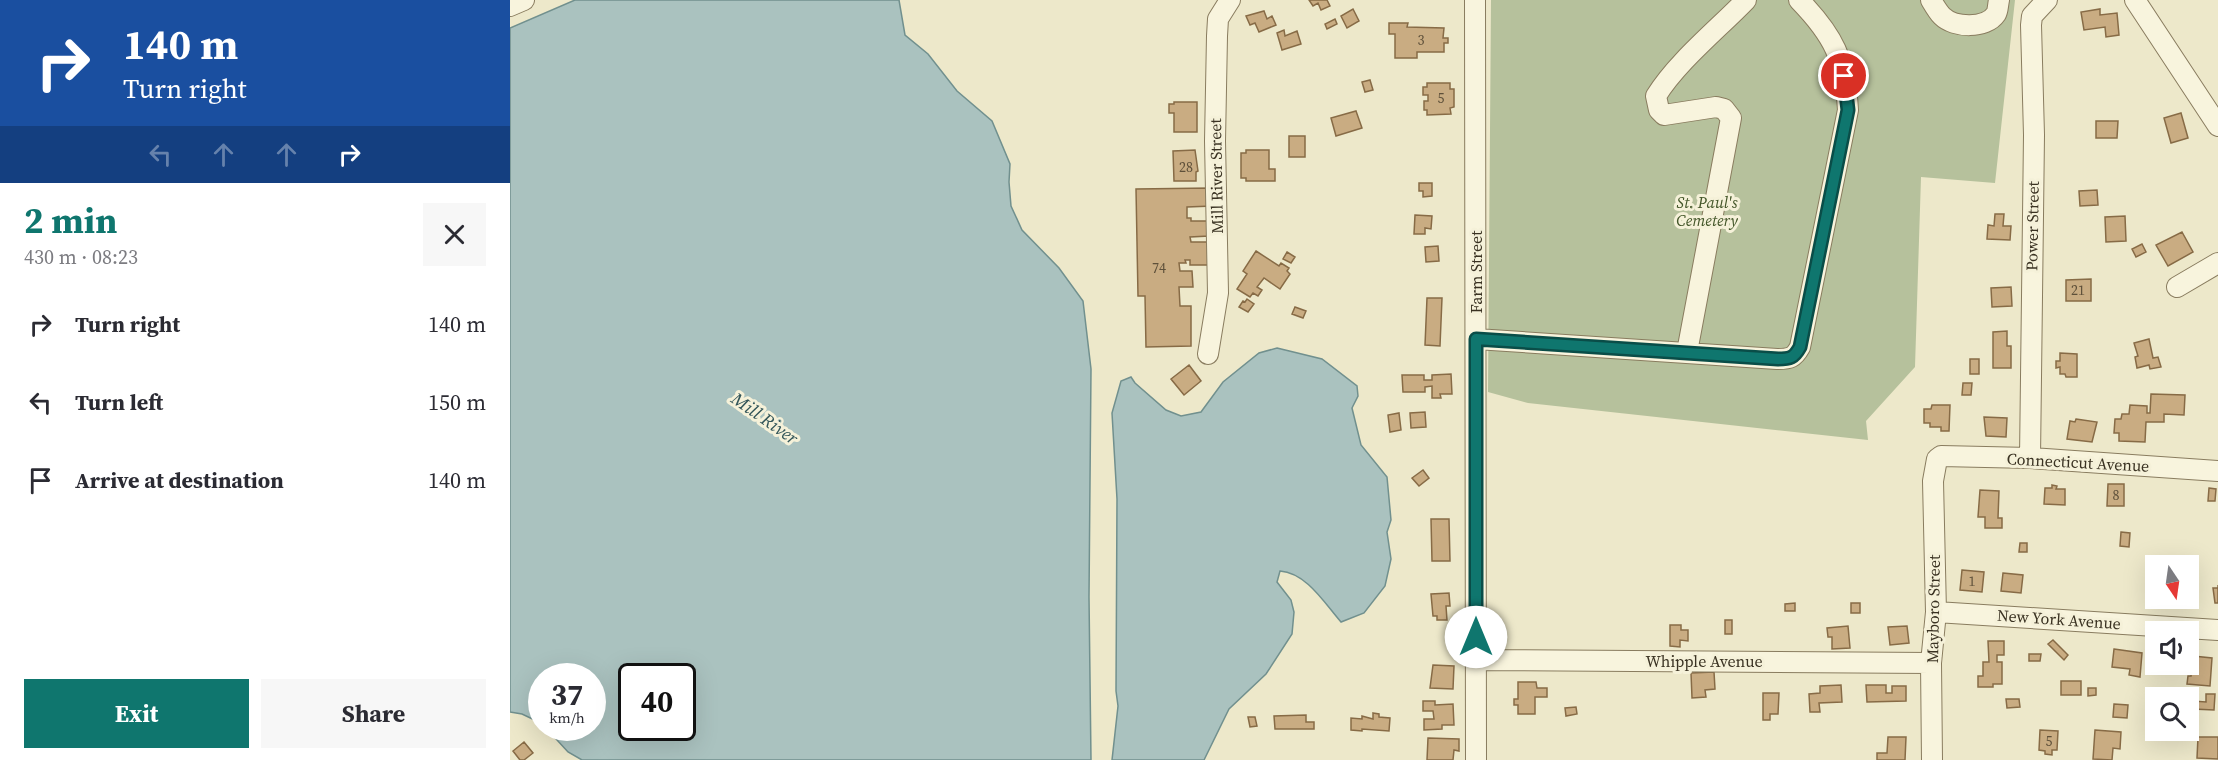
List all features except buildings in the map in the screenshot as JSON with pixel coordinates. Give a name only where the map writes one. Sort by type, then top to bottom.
[{"type":"street","points":[[510,6],[524,0]]},
{"type":"street","name":"Mill River Street","points":[[1208,354],[1218,293],[1215,141],[1218,19],[1230,0]]},
{"type":"street","name":"Farm Street","points":[[1475,0],[1476,760]]},
{"type":"street","points":[[1687,352],[1731,118],[1724,109],[1716,107],[1664,115],[1659,110],[1656,96],[1682,64],[1746,0]]},
{"type":"street","points":[[1476,339],[1790,359],[1796,356],[1800,347],[1848,110],[1842,63],[1833,42],[1820,22],[1799,0]]},
{"type":"street","points":[[1931,0],[1942,16],[1952,22],[1971,25],[1987,22],[1996,14],[1999,0]]},
{"type":"street","name":"Power Street","points":[[2030,458],[2034,135],[2031,25],[2032,16],[2047,0]]},
{"type":"street","points":[[2135,0],[2218,126]]},
{"type":"street","points":[[2177,287],[2218,262]]},
{"type":"street","name":"Connecticut Avenue","points":[[1938,458],[1941,456],[2030,458],[2218,471]]},
{"type":"street","name":"Mayboro Street","points":[[1932,760],[1931,663],[1936,612],[1933,481],[1938,458]]},
{"type":"street","name":"New York Avenue","points":[[1936,612],[2218,630]]},
{"type":"street","name":"Whipple Avenue","points":[[1476,660],[1931,663]]},
{"type":"green space","name":"St. Paul's Cemetery","points":[[1491,0],[2015,0],[1995,183],[1921,177],[1915,367],[1866,421],[1868,440],[1528,403],[1488,392]]},
{"type":"water","name":"Mill River","points":[[575,0],[899,0],[905,35],[928,54],[957,91],[992,121],[1010,164],[1011,206],[1022,230],[1059,268],[1083,301],[1091,369],[1089,597],[1091,760],[582,760],[568,752],[558,741],[606,741],[606,663],[528,663],[528,717],[510,712],[510,28]]},
{"type":"water","points":[[1277,348],[1322,359],[1357,386],[1358,396],[1352,408],[1361,445],[1387,477],[1391,520],[1387,532],[1391,559],[1385,586],[1364,613],[1341,622],[1307,583],[1290,573],[1280,571],[1277,582],[1291,600],[1294,612],[1292,634],[1266,674],[1229,709],[1204,760],[1112,760],[1118,706],[1116,691],[1117,499],[1112,413],[1121,381],[1131,377],[1166,410],[1181,416],[1201,412],[1223,382],[1259,353]]},
{"type":"route","points":[[1476,637],[1476,339],[1778,359],[1790,359],[1796,356],[1800,347],[1848,110],[1844,76]]}]
